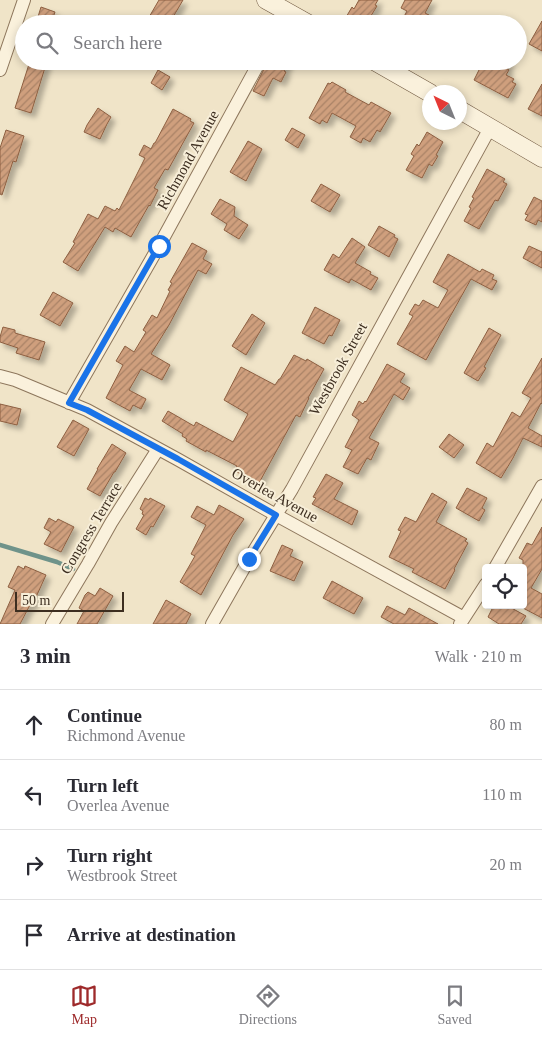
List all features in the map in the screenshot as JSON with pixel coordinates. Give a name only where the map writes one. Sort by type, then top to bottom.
[{"type":"main road","points":[[266,0],[281,15]]},
{"type":"main road","points":[[390,70],[422,88]]},
{"type":"main road","points":[[467,114],[542,158]]},
{"type":"street","points":[[19,15],[24,0]]},
{"type":"street","points":[[0,70],[15,26]]},
{"type":"street","name":"Richmond Avenue","points":[[69,403],[159,246],[255,70]]},
{"type":"street","name":"Westbrook Street","points":[[212,624],[292,489],[490,128]]},
{"type":"street","name":"Overlea Avenue","points":[[0,376],[15,380],[87,410],[462,621]]},
{"type":"street","name":"Congress Terrace","points":[[52,624],[111,523],[158,449]]},
{"type":"street","points":[[497,564],[542,486]]},
{"type":"street","points":[[462,621],[482,590]]},
{"type":"building","points":[[159,0],[183,0],[174,15],[150,15]]},
{"type":"building","points":[[359,0],[378,0],[372,15],[347,15],[352,7],[354,9]]},
{"type":"building","points":[[405,0],[432,0],[425,13],[429,15],[405,15],[407,11],[401,8]]},
{"type":"building","points":[[41,7],[55,12],[54,15],[39,15]]},
{"type":"building","points":[[542,21],[542,51],[529,44]]},
{"type":"building","points":[[27,70],[44,70],[31,113],[15,108]]},
{"type":"building","points":[[158,70],[170,77],[162,90],[151,83]]},
{"type":"building","points":[[264,70],[284,70],[286,72],[281,82],[273,78],[264,96],[253,91]]},
{"type":"building","points":[[479,70],[509,70],[506,75],[514,79],[512,82],[516,84],[508,98],[474,80]]},
{"type":"building","points":[[332,82],[346,90],[345,92],[369,105],[371,102],[391,113],[380,132],[377,130],[370,142],[363,138],[361,143],[350,137],[356,126],[332,113],[327,123],[322,120],[320,124],[309,118],[328,83]]},
{"type":"building","points":[[542,84],[542,116],[528,109]]},
{"type":"building","points":[[98,108],[111,117],[100,139],[84,132]]},
{"type":"building","points":[[173,109],[191,119],[190,121],[194,123],[168,170],[165,169],[154,188],[158,190],[131,237],[115,228],[113,232],[105,227],[78,271],[63,262],[75,243],[73,242],[88,214],[98,219],[105,206],[115,211],[117,208],[119,210],[145,158],[139,155],[144,145],[151,149]]},
{"type":"building","points":[[292,128],[305,135],[298,148],[285,140]]},
{"type":"building","points":[[6,130],[24,136],[16,162],[13,161],[2,195],[0,194],[0,148]]},
{"type":"building","points":[[427,132],[443,142],[436,155],[438,156],[432,166],[429,164],[422,178],[406,170],[414,156],[411,154],[417,144],[419,146]]},
{"type":"building","points":[[248,141],[262,149],[246,181],[230,172]]},
{"type":"building","points":[[487,169],[505,179],[503,182],[507,184],[498,201],[495,200],[479,229],[464,221],[471,208],[469,207],[474,198],[472,197]]},
{"type":"building","points":[[321,184],[340,195],[330,212],[311,201]]},
{"type":"building","points":[[534,197],[542,201],[542,222],[538,220],[536,225],[525,220],[528,215],[525,214]]},
{"type":"building","points":[[220,199],[235,207],[234,216],[248,225],[239,239],[224,230],[227,224],[211,214]]},
{"type":"building","points":[[379,226],[395,235],[394,237],[398,239],[389,257],[368,245]]},
{"type":"building","points":[[352,238],[365,247],[355,263],[378,278],[371,290],[351,279],[349,283],[324,270],[333,254],[339,258]]},
{"type":"building","points":[[192,243],[207,251],[203,259],[212,264],[206,274],[198,270],[169,325],[151,354],[170,365],[162,380],[141,369],[129,390],[146,399],[141,409],[133,405],[130,411],[106,398],[123,365],[116,361],[125,346],[134,352],[146,332],[143,330],[152,315],[157,318],[170,291],[168,290],[172,283],[170,282]]},
{"type":"building","points":[[529,246],[542,252],[542,268],[523,258]]},
{"type":"building","points":[[448,254],[480,272],[482,269],[494,275],[492,279],[497,281],[492,290],[471,279],[426,360],[397,344],[413,316],[409,314],[415,304],[419,306],[423,300],[438,308],[448,290],[433,282]]},
{"type":"building","points":[[53,292],[73,303],[60,326],[40,315]]},
{"type":"building","points":[[315,307],[340,320],[332,336],[329,335],[324,344],[302,333]]},
{"type":"building","points":[[252,314],[265,323],[246,355],[232,346]]},
{"type":"building","points":[[3,327],[15,330],[15,333],[45,342],[39,360],[16,353],[18,348],[0,342]]},
{"type":"building","points":[[489,328],[501,335],[478,381],[464,373]]},
{"type":"building","points":[[294,355],[306,361],[307,359],[324,369],[300,417],[296,415],[259,483],[235,471],[237,466],[186,441],[187,439],[182,436],[183,434],[162,421],[168,411],[194,426],[196,422],[233,442],[248,414],[224,400],[241,367],[275,385]]},
{"type":"building","points":[[542,358],[542,404],[528,428],[542,436],[542,447],[523,438],[501,478],[476,463],[487,443],[493,447],[512,412],[520,417],[531,398],[522,393]]},
{"type":"building","points":[[387,364],[405,374],[400,382],[410,388],[403,400],[394,394],[369,438],[379,443],[371,460],[367,458],[358,474],[343,467],[352,450],[345,447],[359,420],[352,415],[359,401],[363,404],[366,402]]},
{"type":"building","points":[[0,404],[21,409],[17,425],[0,421]]},
{"type":"building","points":[[73,420],[89,429],[74,456],[57,447]]},
{"type":"building","points":[[449,434],[464,445],[454,458],[439,447]]},
{"type":"building","points":[[112,444],[126,453],[100,496],[87,489]]},
{"type":"building","points":[[326,474],[343,483],[334,499],[358,511],[352,525],[312,504],[316,498],[313,497]]},
{"type":"building","points":[[467,488],[487,498],[482,508],[485,510],[479,521],[456,508]]},
{"type":"building","points":[[432,493],[447,502],[436,522],[467,539],[465,541],[468,543],[445,589],[412,572],[414,569],[389,557],[401,531],[398,530],[405,517],[416,522]]},
{"type":"building","points":[[145,498],[149,500],[150,498],[165,506],[146,535],[136,529],[144,515],[140,509]]},
{"type":"building","points":[[219,505],[244,519],[233,535],[201,595],[180,582],[195,556],[191,554],[206,525],[191,517],[197,506],[214,515]]},
{"type":"building","points":[[49,518],[56,522],[58,519],[74,527],[61,552],[44,544],[51,532],[44,528]]},
{"type":"building","points":[[542,527],[542,569],[531,588],[542,594],[542,618],[525,609],[527,609],[527,564],[523,564],[523,560],[519,558],[527,543],[532,545]]},
{"type":"building","points":[[282,545],[293,550],[290,556],[303,562],[294,581],[270,571]]},
{"type":"building","points":[[18,566],[24,569],[25,566],[46,575],[32,606],[30,605],[20,624],[0,624],[15,590],[8,587]]},
{"type":"building","points":[[332,581],[363,598],[354,614],[323,598]]},
{"type":"building","points":[[100,588],[113,596],[97,624],[77,624],[84,611],[79,608],[85,595],[88,592],[95,596]]},
{"type":"building","points":[[166,600],[191,614],[186,624],[153,624]]},
{"type":"building","points":[[387,606],[405,615],[409,608],[438,624],[394,624],[381,617]]},
{"type":"building","points":[[492,609],[513,609],[526,616],[521,624],[499,624],[488,617]]},
{"type":"waterway","points":[[0,545],[57,562],[73,569]]},
{"type":"route","points":[[159,246],[69,403],[87,410],[178,459],[276,515],[249,559]]}]
